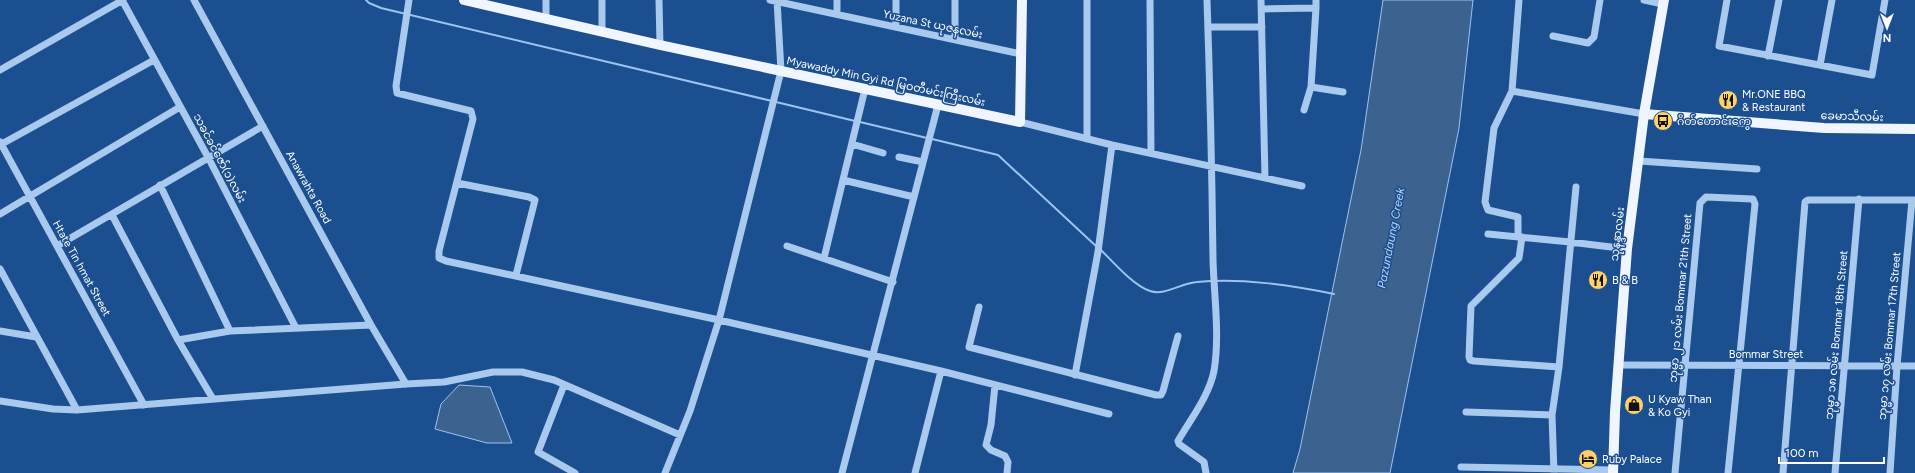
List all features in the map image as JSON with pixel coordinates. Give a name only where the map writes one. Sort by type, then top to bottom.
[{"type":"main road","name":"Myawaddy Min Gyi Rd မြဝတီမင်းကြီးလမ်း","points":[[464,0],[660,45],[1020,122]]},
{"type":"main road","points":[[1020,122],[1022,0]]},
{"type":"main road","name":"သုနန္ဒာလမ်း","points":[[1613,472],[1618,364],[1627,249],[1644,114],[1664,2]]},
{"type":"main road","name":"ခေမာသီလမ်း","points":[[1644,114],[1824,128],[1915,129]]},
{"type":"street","points":[[0,70],[122,0]]},
{"type":"street","name":"သခင်ခင်ဇော်(၁)လမ်း","points":[[122,0],[209,159],[296,328]]},
{"type":"street","name":"Anawrahta Road","points":[[194,0],[371,325],[406,384]]},
{"type":"street","points":[[409,0],[396,86],[397,93],[404,97],[471,111],[473,119],[439,251],[439,258],[446,261],[516,275],[874,355],[1109,414]]},
{"type":"street","points":[[546,0],[546,19]]},
{"type":"street","points":[[602,0],[602,32]]},
{"type":"street","points":[[659,0],[660,45]]},
{"type":"street","points":[[837,0],[837,14]]},
{"type":"street","points":[[896,0],[896,27]]},
{"type":"street","points":[[955,0],[955,40]]},
{"type":"street","points":[[1087,0],[1087,139]]},
{"type":"street","points":[[1150,0],[1151,153]]},
{"type":"street","points":[[1206,473],[1204,462],[1179,444],[1178,441],[1206,391],[1214,372],[1216,348],[1213,258],[1213,166],[1207,0]]},
{"type":"street","points":[[1261,0],[1265,178]]},
{"type":"street","points":[[1304,110],[1311,87],[1316,0]]},
{"type":"street","points":[[1519,0],[1512,91],[1494,128],[1485,205],[1488,210],[1518,216],[1520,237],[1519,258],[1471,306],[1469,357],[1470,360],[1474,361],[1559,367]]},
{"type":"street","points":[[1552,36],[1588,42],[1591,41],[1600,0]]},
{"type":"street","points":[[1644,0],[1664,2]]},
{"type":"street","points":[[1727,0],[1719,46],[1872,75],[1885,0]]},
{"type":"street","points":[[1768,56],[1778,0]]},
{"type":"street","points":[[1820,65],[1832,0]]},
{"type":"street","points":[[666,473],[690,411],[719,320],[781,71],[775,1]]},
{"type":"street","name":"Yuzana St ယုဇနလမ်း","points":[[775,1],[955,40],[1021,48]]},
{"type":"street","points":[[1262,8],[1316,8]]},
{"type":"street","points":[[1208,27],[1262,27]]},
{"type":"street","points":[[0,143],[154,60]]},
{"type":"street","points":[[1311,87],[1343,92]]},
{"type":"street","points":[[824,258],[865,89]]},
{"type":"street","points":[[1512,91],[1644,114]]},
{"type":"street","points":[[842,473],[938,105]]},
{"type":"street","points":[[0,214],[30,198],[180,107]]},
{"type":"street","name":"Myawaddy Min Gyi Rd မြဝတီမင်းကြီးလမ်း","points":[[1020,122],[1112,145],[1302,186]]},
{"type":"street","points":[[57,246],[112,215],[160,185],[209,159],[263,126]]},
{"type":"street","name":"Htate Tin hmat Street","points":[[0,143],[144,405]]},
{"type":"street","points":[[852,144],[883,153]]},
{"type":"street","points":[[1075,375],[1098,252],[1112,145]]},
{"type":"street","points":[[899,156],[924,162]]},
{"type":"street","points":[[1638,161],[1757,169]]},
{"type":"street","points":[[843,180],[914,197]]},
{"type":"street","points":[[457,183],[529,197],[535,200],[516,275]]},
{"type":"street","points":[[160,185],[230,331]]},
{"type":"street","points":[[1553,471],[1552,415],[1559,367],[1576,187]]},
{"type":"street","name":"ဘုမ္မာ ၂၁ လမ်း Bommar 21th Street","points":[[1675,473],[1700,203],[1706,197],[1752,199],[1755,204],[1738,365]]},
{"type":"street","points":[[1783,473],[1805,202],[1808,200],[1859,199],[1914,200]]},
{"type":"street","name":"ဘုမ္မာ ၁၈ လမ်း Bommar 18th Street","points":[[1835,473],[1843,366],[1859,199]]},
{"type":"street","name":"ဘုမ္မာ ၁၇ လမ်း Bommar 17th Street","points":[[1890,473],[1897,366],[1914,200]]},
{"type":"street","points":[[112,215],[178,340],[213,399]]},
{"type":"street","points":[[1488,234],[1627,249]]},
{"type":"street","points":[[787,246],[892,282]]},
{"type":"street","points":[[0,269],[77,410]]},
{"type":"street","points":[[979,307],[969,347],[1156,396],[1160,395],[1163,391],[1178,336]]},
{"type":"street","points":[[178,340],[230,331],[371,325]]},
{"type":"street","points":[[0,330],[36,337]]},
{"type":"street","name":"Bommar Street","points":[[1618,364],[1915,366]]},
{"type":"street","points":[[1728,473],[1738,365]]},
{"type":"street","points":[[0,401],[53,409],[77,410],[444,382],[493,372],[522,372],[564,385],[680,435]]},
{"type":"street","points":[[915,473],[941,372]]},
{"type":"street","points":[[564,385],[538,452],[575,473]]},
{"type":"street","points":[[995,385],[991,425],[986,444],[992,450],[1005,456],[1008,462],[1007,473]]},
{"type":"street","points":[[1466,412],[1552,415]]},
{"type":"street","points":[[1461,467],[1613,472]]},
{"type":"water","name":"Pazundaung Creek","points":[[1383,0],[1473,0],[1459,128],[1390,473],[1293,473],[1300,449],[1361,150]]},
{"type":"water","points":[[459,385],[490,387],[512,443],[487,443],[435,429],[441,404]]},
{"type":"waterway","points":[[366,0],[369,3],[381,8],[772,101]]},
{"type":"waterway","points":[[776,102],[855,121]]},
{"type":"waterway","points":[[860,122],[927,138]]},
{"type":"waterway","points":[[932,139],[998,155],[1097,247]]},
{"type":"waterway","points":[[1101,250],[1137,284],[1150,291],[1167,291],[1197,282],[1231,281],[1283,285],[1334,294]]},
{"type":"place","name":"Mr.ONE BBQ & Restaurant","points":[[1728,100]]},
{"type":"place","name":"ဂိတ်ဟောင်းကွေ","points":[[1663,121]]},
{"type":"place","name":"B & B","points":[[1598,280]]},
{"type":"place","name":"U Kyaw Than & Ko Gyi","points":[[1634,405]]},
{"type":"place","name":"Ruby Palace","points":[[1588,459]]}]
